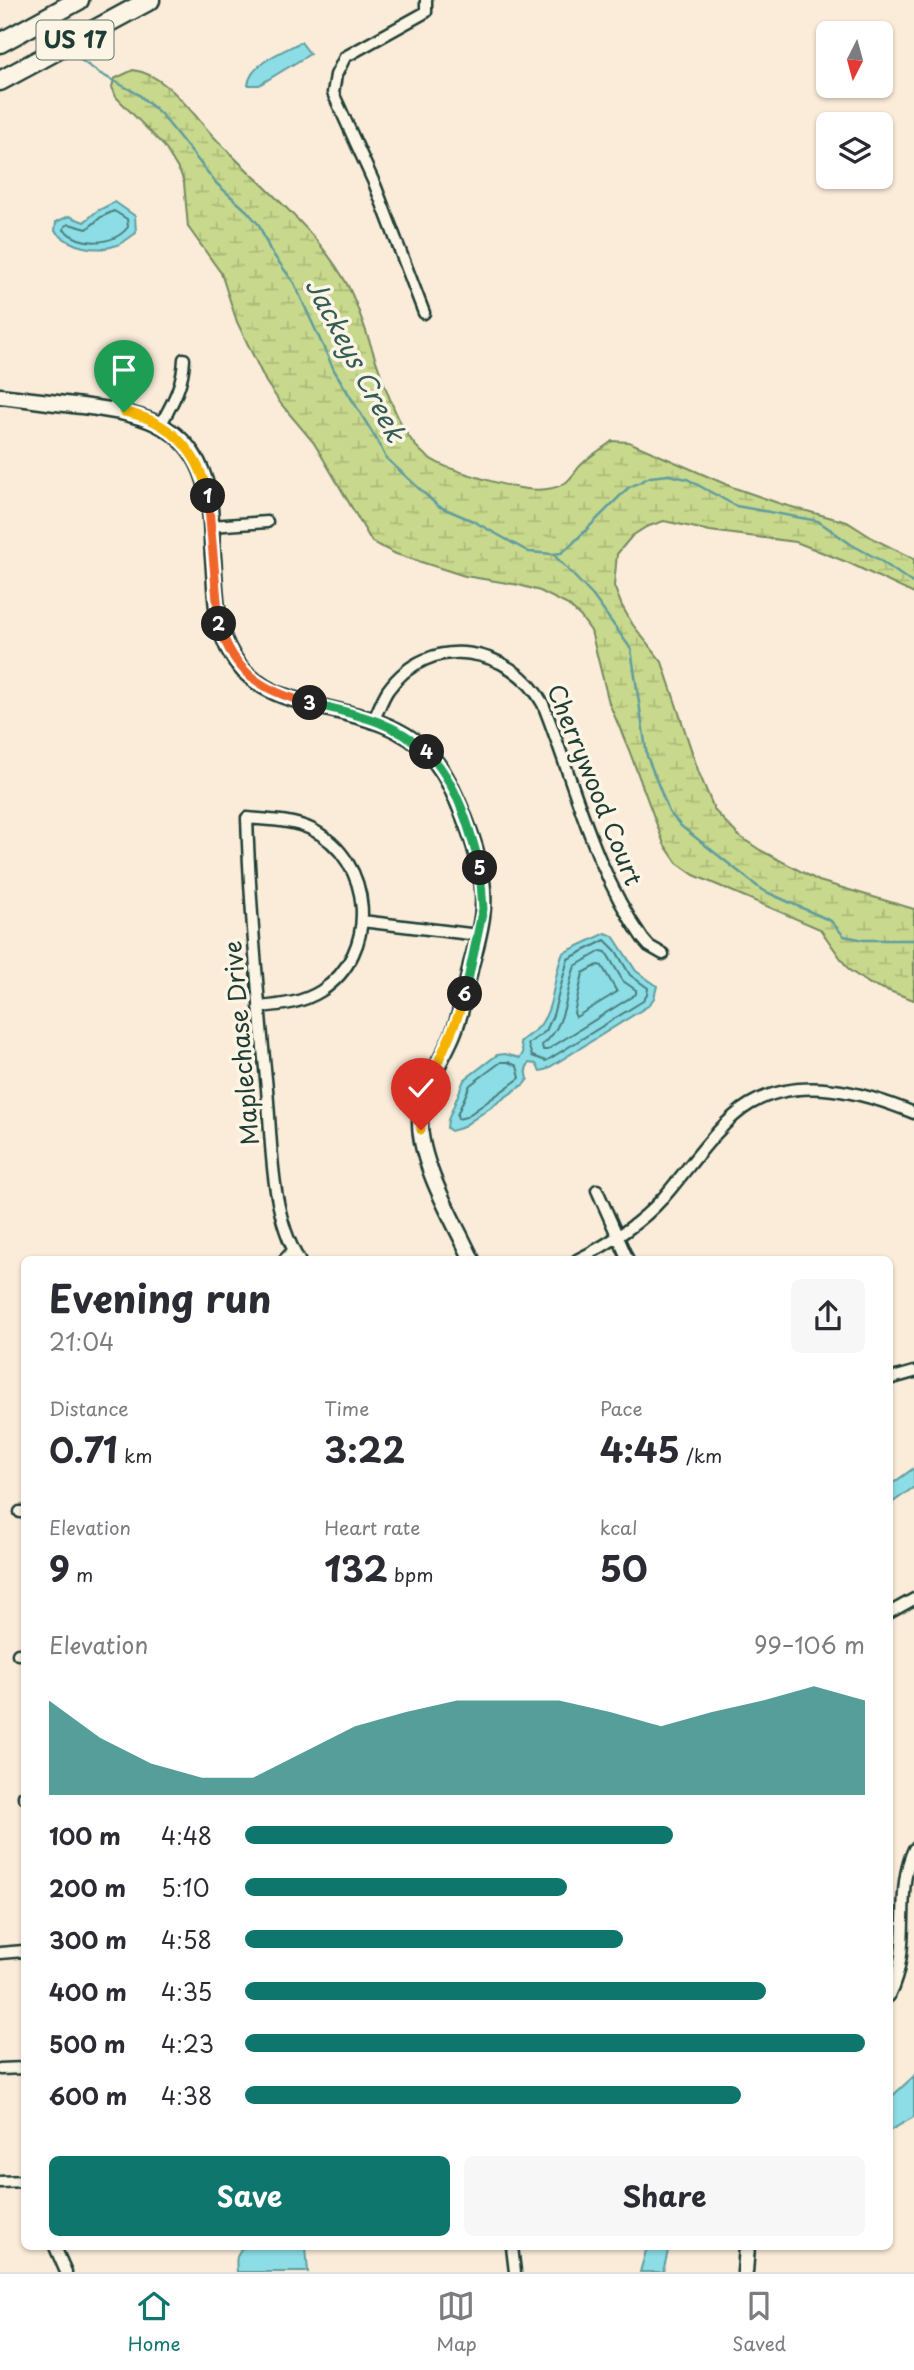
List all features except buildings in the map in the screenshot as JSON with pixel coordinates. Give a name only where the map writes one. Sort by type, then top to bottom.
[{"type":"highway","name":"US 17","points":[[0,43],[79,0]]},
{"type":"highway","name":"US 17","points":[[0,82],[150,0]]},
{"type":"street","points":[[424,313],[375,185],[333,93],[336,75],[345,57],[426,12],[426,0]]},
{"type":"street","points":[[161,424],[177,395],[184,359]]},
{"type":"street","points":[[0,396],[131,413],[161,424],[183,443],[199,465],[208,494],[219,623],[227,646],[239,666],[256,681],[282,695],[374,719],[393,727],[419,745],[440,767],[447,779],[480,870],[483,909],[458,1019],[429,1082],[420,1118],[422,1142],[428,1162],[470,1256]]},
{"type":"street","points":[[211,526],[267,522]]},
{"type":"street","name":"Cherrywood Court","points":[[374,719],[382,700],[395,682],[414,666],[435,656],[477,654],[516,671],[533,688],[543,704],[594,849],[611,887],[643,939],[663,954]]},
{"type":"street","name":"Maplechase Drive","points":[[296,1256],[280,1216],[254,950],[247,818],[294,824],[308,828],[329,841],[347,860],[357,880],[362,921]]},
{"type":"street","points":[[259,1007],[295,1002],[321,991],[331,983],[353,955],[362,921],[478,935]]},
{"type":"street","points":[[584,1256],[618,1238],[662,1199],[729,1120],[762,1098],[790,1090],[818,1088],[850,1093],[914,1113]]},
{"type":"street","points":[[597,1190],[626,1256]]},
{"type":"street","points":[[893,1378],[914,1372]]},
{"type":"street","points":[[893,1611],[914,1599]]},
{"type":"street","points":[[893,1987],[909,1939],[907,1877],[914,1849]]},
{"type":"street","points":[[0,1954],[21,1951]]},
{"type":"street","points":[[0,2069],[21,2068]]},
{"type":"street","points":[[0,2182],[21,2181]]},
{"type":"street","points":[[56,2250],[66,2272]]},
{"type":"street","points":[[512,2250],[515,2272]]},
{"type":"street","points":[[745,2272],[747,2250]]},
{"type":"green space","points":[[133,70],[156,79],[177,96],[230,154],[320,244],[348,286],[400,422],[411,440],[436,462],[497,483],[533,490],[544,489],[567,481],[585,461],[612,441],[629,442],[732,487],[847,522],[914,559],[914,594],[849,563],[796,542],[710,531],[664,521],[646,527],[632,536],[617,554],[614,586],[633,625],[662,662],[699,773],[715,811],[739,836],[819,881],[914,909],[914,1000],[870,984],[849,970],[820,929],[694,875],[677,863],[664,844],[609,703],[591,631],[568,605],[540,591],[465,576],[396,554],[372,542],[314,443],[266,382],[237,322],[221,273],[188,227],[181,174],[164,146],[116,97],[112,87],[114,79]]},
{"type":"water","points":[[301,42],[310,54],[259,85],[248,85],[250,77],[261,64]]},
{"type":"water","points":[[115,202],[135,216],[136,233],[119,244],[101,248],[84,247],[68,241],[55,231],[56,222],[69,216],[84,222],[97,211]]},
{"type":"water","points":[[606,933],[613,936],[636,971],[657,986],[654,998],[648,1006],[545,1070],[540,1071],[536,1064],[529,1063],[526,1069],[528,1079],[524,1084],[461,1128],[451,1131],[447,1128],[464,1080],[497,1055],[520,1058],[523,1053],[520,1042],[537,1029],[546,1016],[563,953]]},
{"type":"water","points":[[914,1468],[914,1487],[893,1502],[893,1483]]},
{"type":"water","points":[[914,2076],[914,2117],[893,2129],[893,2095]]},
{"type":"water","points":[[240,2250],[306,2250],[308,2272],[237,2272],[237,2256]]},
{"type":"water","points":[[646,2250],[668,2250],[663,2272],[640,2272]]},
{"type":"waterway","name":"Jackeys Creek","points":[[71,53],[99,73],[138,94],[161,114],[217,184],[259,225],[270,250],[294,283],[334,370],[386,458],[438,506],[473,521],[529,552],[561,553],[628,488],[650,477],[669,475],[687,479],[736,506],[818,521],[914,584]]},
{"type":"waterway","points":[[554,555],[593,596],[631,649],[647,756],[669,812],[681,826],[762,890],[831,921],[844,936],[864,940],[914,940]]},
{"type":"route","points":[[124,412],[138,414],[161,424],[183,443],[199,465],[210,508],[219,623],[232,657],[239,666],[256,681],[282,695],[374,719],[407,735],[440,767],[454,794],[477,856],[483,884],[483,909],[453,1034],[425,1094],[420,1118],[421,1130]]}]
